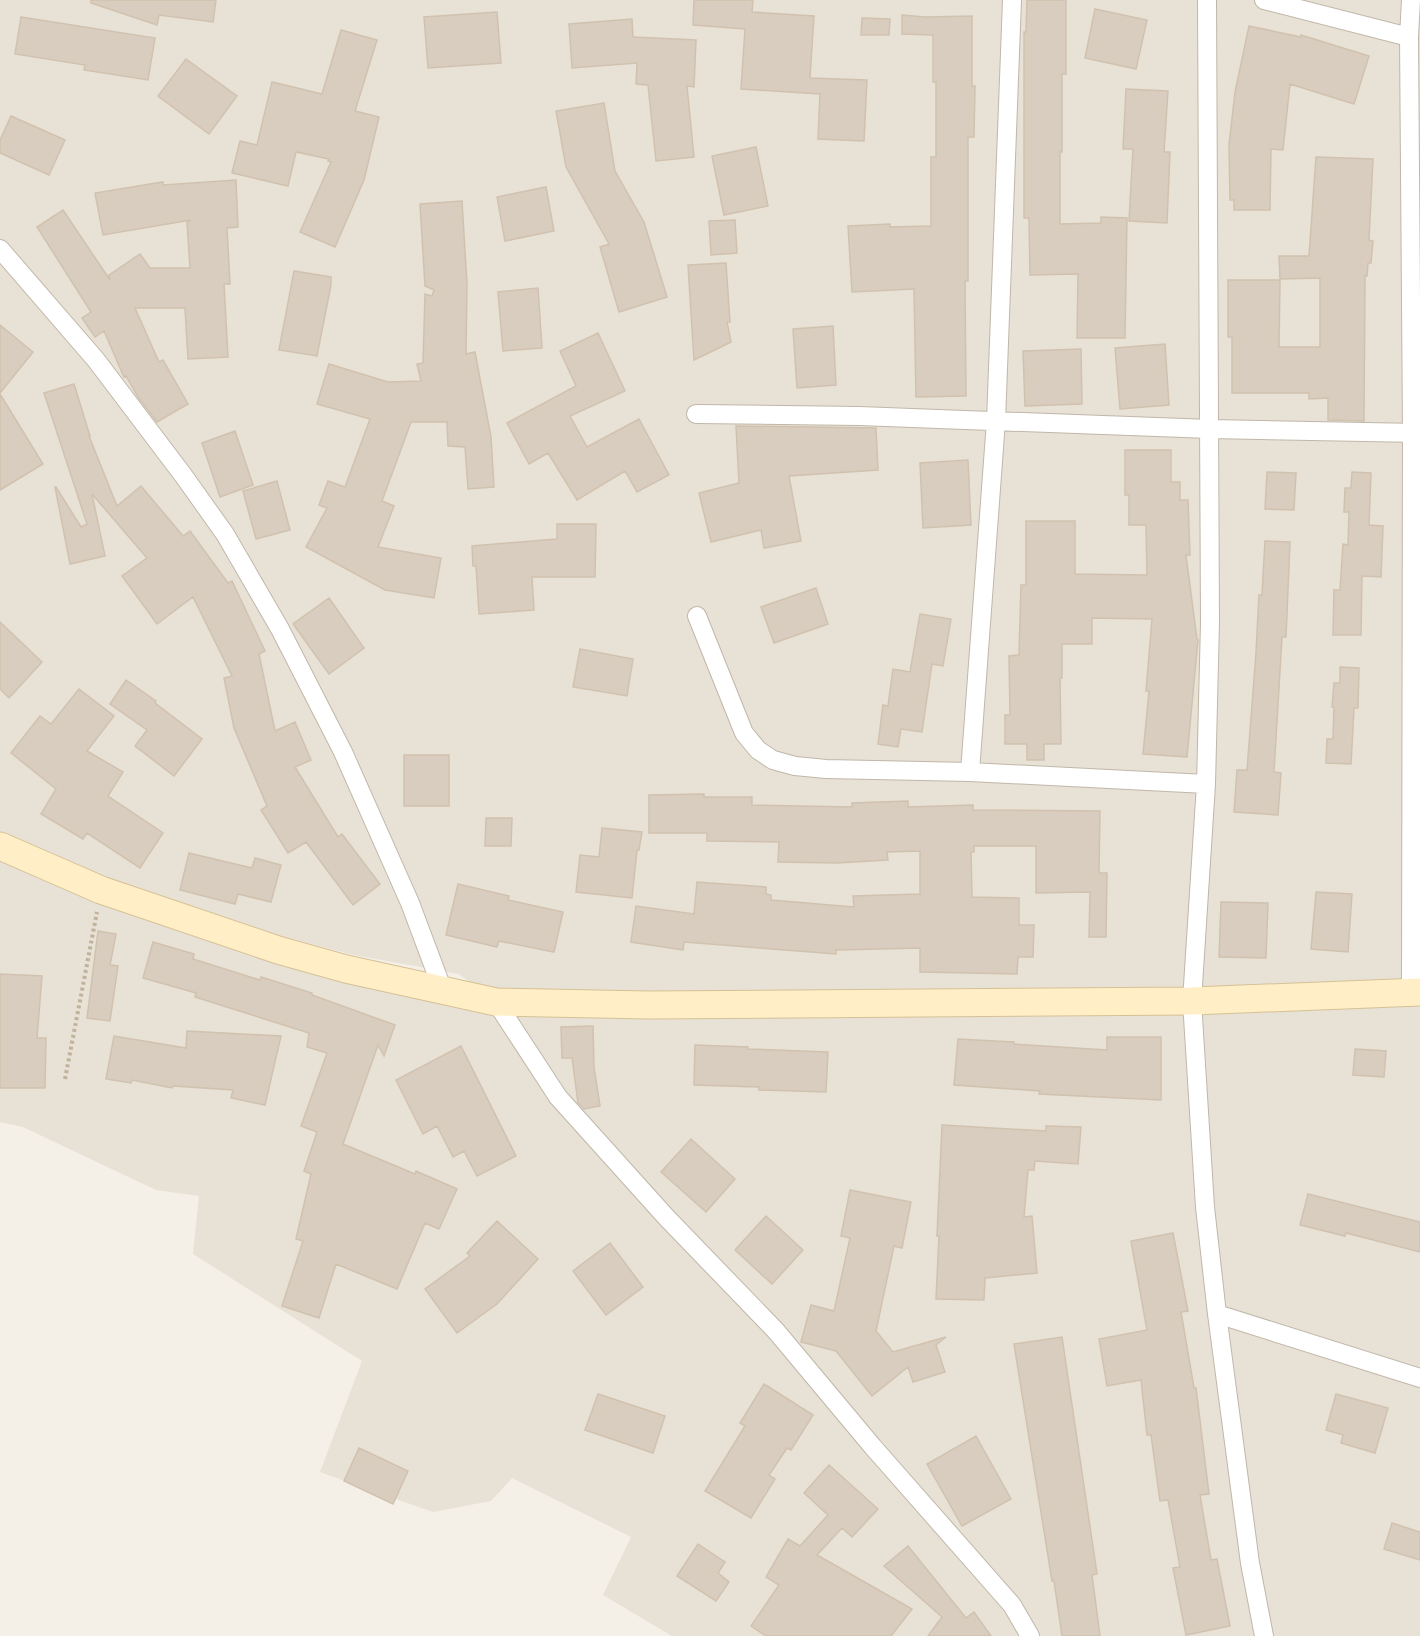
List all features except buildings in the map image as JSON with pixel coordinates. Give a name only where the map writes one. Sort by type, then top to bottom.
[{"type":"street","points":[[970,772],[996,421],[1012,0]]},
{"type":"street","points":[[1207,0],[1210,623],[1206,784],[1192,1001],[1205,1207],[1217,1314],[1250,1563],[1264,1636]]},
{"type":"street","points":[[1264,0],[1408,38]]},
{"type":"street","points":[[0,846],[101,890],[278,950],[346,969],[496,1002],[648,1005],[1192,1001],[1415,992],[1416,433],[1408,38],[1412,0]]},
{"type":"street","points":[[0,249],[96,360],[225,534],[280,629],[343,752],[410,903],[443,991]]},
{"type":"street","points":[[696,414],[859,416],[1210,429],[1416,433]]},
{"type":"street","points":[[697,616],[744,733],[758,750],[773,760],[795,766],[826,769],[970,772],[1206,784]]},
{"type":"street","points":[[496,1002],[558,1097],[666,1216],[776,1331],[873,1447],[1012,1605],[1030,1636]]},
{"type":"street","points":[[1217,1314],[1420,1378]]},
{"type":"path","points":[[65,1079],[101,890]]},
{"type":"shaded area","points":[[0,0],[1420,0],[1420,1636],[672,1636],[603,1595],[631,1537],[512,1478],[491,1501],[433,1512],[320,1472],[362,1361],[193,1254],[199,1196],[156,1190],[23,1127],[0,1122],[0,852],[53,876],[495,1000],[459,974],[354,955],[269,933],[0,846]]}]
